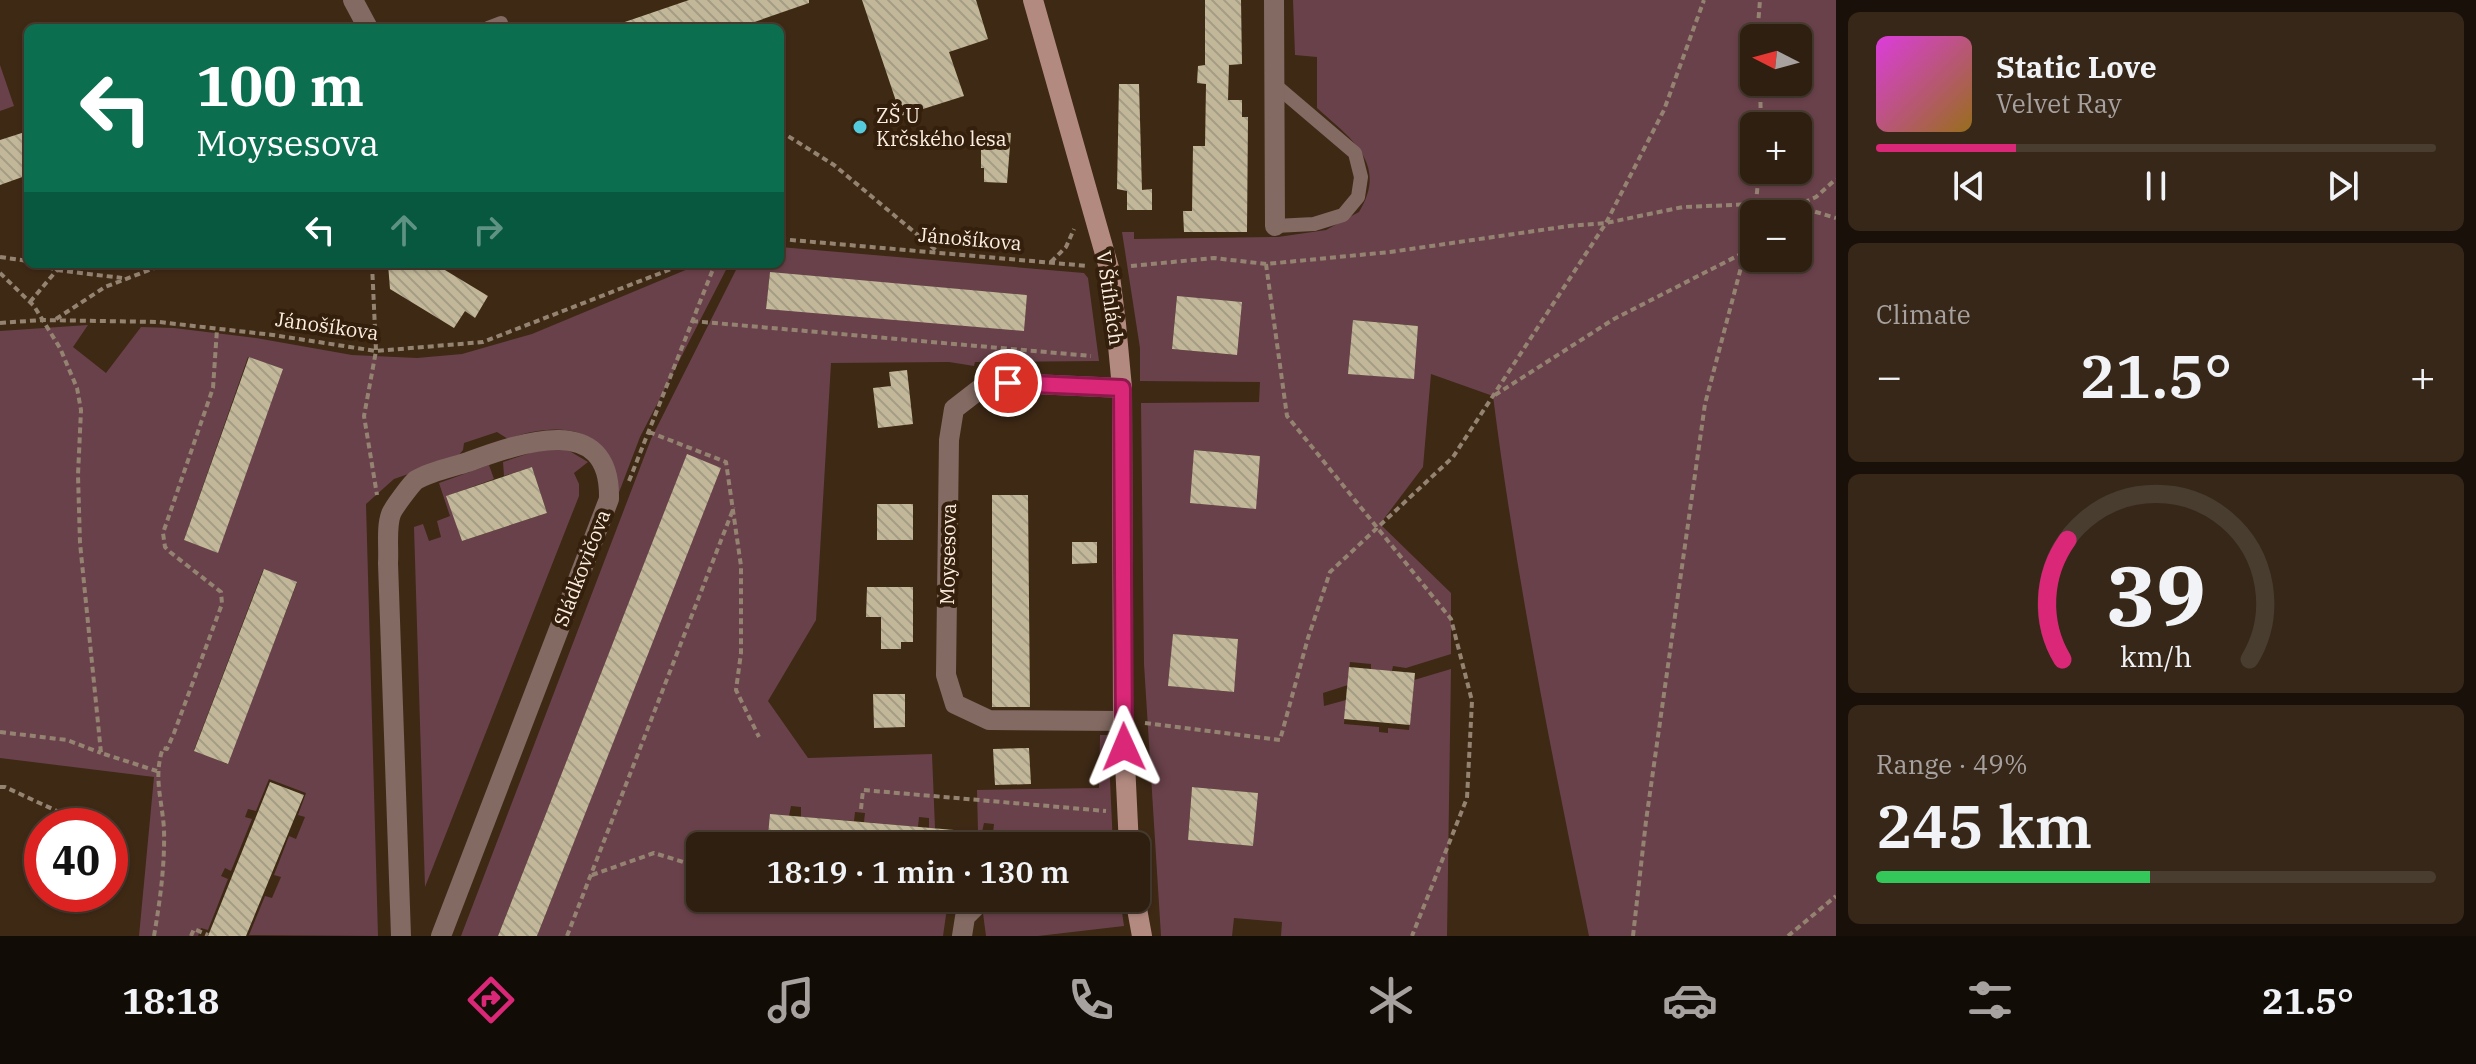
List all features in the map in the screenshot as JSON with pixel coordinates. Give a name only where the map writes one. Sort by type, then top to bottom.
[{"type":"street","points":[[353,0],[366,24]]},
{"type":"street","name":"V Štíhlách","points":[[1033,0],[1115,268],[1122,388],[1123,721],[1128,832]]},
{"type":"street","points":[[1274,0],[1275,226]]},
{"type":"street","name":"Moysesova","points":[[1122,388],[1008,383],[985,385],[954,409],[949,440],[946,675],[955,704],[989,720],[1123,721]]},
{"type":"street","name":"Sládkovičova","points":[[401,936],[388,563],[390,514],[415,480],[519,444],[569,439],[597,453],[609,479],[609,499],[441,936]]},
{"type":"street","points":[[962,936],[965,917],[970,912]]},
{"type":"street","points":[[1138,912],[1142,936]]},
{"type":"lane","points":[[1274,84],[1355,153],[1361,177],[1358,197],[1343,215],[1314,224],[1275,226]]},
{"type":"path","points":[[1123,721],[1280,740],[1330,572],[1453,457],[1493,396],[1606,223],[1664,110],[1704,0]]},
{"type":"path","points":[[1758,24],[1760,0]]},
{"type":"path","points":[[784,134],[834,165],[939,253]]},
{"type":"path","points":[[1809,200],[1835,182]]},
{"type":"path","name":"Jánošíkova","points":[[784,239],[1115,268],[1214,258],[1266,264],[1390,252],[1606,223],[1683,207],[1740,205]]},
{"type":"path","name":"Jánošíkova","points":[[1812,211],[1836,218]]},
{"type":"path","points":[[1493,396],[1614,319],[1740,255]]},
{"type":"path","points":[[0,257],[24,260]]},
{"type":"path","points":[[1266,264],[1287,416],[1451,619],[1472,701],[1467,798],[1412,936]]},
{"type":"path","points":[[51,268],[125,278]]},
{"type":"path","points":[[54,320],[105,287],[154,268]]},
{"type":"path","points":[[372,268],[376,351],[364,416],[378,504]]},
{"type":"path","name":"Jánošíkova","points":[[0,323],[42,320],[159,322],[376,351],[483,342],[674,268]]},
{"type":"path","points":[[609,499],[625,492],[713,268]]},
{"type":"path","points":[[30,302],[57,270]]},
{"type":"path","points":[[1633,936],[1646,821],[1705,404],[1741,272]]},
{"type":"path","points":[[0,273],[30,302],[60,348],[77,388],[81,410],[78,475],[80,543],[101,753]]},
{"type":"path","points":[[692,321],[1091,356]]},
{"type":"path","points":[[154,936],[164,827],[157,771],[163,748],[167,749],[174,733],[222,604],[221,592],[170,552],[163,539],[213,388],[217,329]]},
{"type":"path","points":[[649,432],[726,462],[741,566],[741,653],[736,690],[759,737]]},
{"type":"path","points":[[567,936],[734,507]]},
{"type":"path","points":[[0,732],[67,740],[157,771]]},
{"type":"path","points":[[0,787],[50,808]]},
{"type":"path","points":[[861,809],[863,790],[1106,811]]},
{"type":"path","points":[[590,876],[654,853],[686,863]]},
{"type":"path","points":[[1788,936],[1836,896]]},
{"type":"path","points":[[191,936],[194,929],[208,935]]},
{"type":"shaded area","points":[[1293,0],[1836,0],[1836,936],[1589,936],[1524,599],[1493,396],[1431,374],[1423,467],[1380,524],[1451,593],[1451,654],[1406,668],[1393,666],[1392,671],[1371,669],[1371,664],[1350,662],[1348,685],[1323,693],[1324,706],[1346,700],[1344,724],[1379,727],[1379,732],[1388,733],[1388,728],[1409,730],[1414,680],[1451,669],[1447,936],[1281,936],[1282,922],[1234,918],[1232,936],[1161,936],[1144,664],[1141,403],[1259,402],[1260,382],[1140,381],[1140,348],[1122,232],[1134,232],[1134,239],[1278,237],[1326,230],[1359,212],[1367,195],[1370,179],[1368,165],[1353,141],[1317,108],[1317,57],[1295,55]],"holes":[[[1177,297],[1241,302],[1236,355],[1172,349]],[[1354,320],[1418,326],[1413,379]],[[1195,450],[1260,456],[1255,509]],[[1173,634],[1238,639],[1233,692],[1169,686]],[[1192,787],[1257,793],[1253,846],[1188,840]]]},
{"type":"shaded area","points":[[0,65],[14,106],[0,111]]},
{"type":"shaded area","points":[[784,247],[1084,273],[1088,278],[1099,361],[975,362],[974,366],[949,362],[831,363],[816,620],[768,701],[808,758],[932,754],[935,828],[929,828],[929,818],[919,817],[918,827],[864,822],[865,813],[855,812],[854,821],[801,817],[801,807],[791,806],[789,816],[777,832],[686,832],[686,912],[946,912],[943,936],[537,936],[720,468],[687,455],[498,936],[461,936],[651,439],[737,268],[784,268]],"holes":[[[770,273],[1027,295],[1024,330],[766,308]]]},
{"type":"shaded area","points":[[690,268],[727,268],[640,437],[618,495],[615,472],[608,455],[597,442],[566,430],[547,430],[508,439],[497,432],[464,443],[457,457],[394,479],[366,504],[378,936],[249,935],[265,896],[272,898],[281,877],[274,875],[289,836],[296,839],[305,817],[298,815],[306,793],[269,779],[256,811],[248,809],[245,817],[252,819],[231,871],[225,868],[221,876],[228,879],[208,930],[201,928],[198,936],[139,936],[154,777],[0,758],[0,331],[88,325],[73,347],[106,373],[141,327],[256,338],[352,355],[417,358],[462,354],[532,334]],"holes":[[[248,357],[282,369],[217,552],[184,540]],[[263,570],[297,583],[227,764],[194,750]]]},
{"type":"shaded area","points":[[548,447],[566,449],[588,462],[574,473],[579,484],[579,496],[425,887],[414,527],[423,524],[429,541],[441,537],[437,521],[450,516],[439,483],[489,465],[494,479],[447,496],[462,541],[547,513],[532,467],[504,476],[503,462]]},
{"type":"shaded area","points":[[1100,735],[1108,735],[1112,832],[993,832],[994,824],[984,823],[982,832],[978,832],[977,790],[1099,788]]},
{"type":"shaded area","points":[[983,912],[1122,912],[1124,926],[1038,936],[986,936]]},
{"type":"building","points":[[689,0],[809,0],[809,3],[749,24],[619,24]]},
{"type":"building","points":[[862,0],[976,0],[988,39],[949,52],[964,96],[901,116]]},
{"type":"building","points":[[1205,0],[1241,0],[1242,64],[1229,65],[1228,100],[1242,100],[1242,117],[1248,117],[1247,232],[1184,232],[1183,211],[1192,211],[1193,146],[1205,146],[1206,84],[1197,83],[1198,66],[1205,65]]},
{"type":"building","points":[[1119,84],[1139,84],[1142,190],[1152,189],[1152,210],[1127,210],[1127,191],[1117,189]]},
{"type":"building","points":[[24,132],[24,176],[0,185],[0,140]]},
{"type":"building","points":[[981,132],[1011,133],[1007,183],[984,182]]},
{"type":"building","points":[[388,268],[442,268],[488,296],[475,318],[465,311],[454,328],[390,289]]},
{"type":"building","points":[[770,272],[1027,295],[1024,331],[766,309]]},
{"type":"building","points":[[1177,296],[1242,302],[1237,355],[1172,349]]},
{"type":"building","points":[[1353,320],[1418,326],[1414,379],[1348,374]]},
{"type":"building","points":[[249,357],[283,369],[218,553],[184,540]]},
{"type":"building","points":[[907,370],[913,424],[878,428],[873,388],[891,386],[889,372]]},
{"type":"building","points":[[1194,450],[1260,456],[1256,509],[1190,503]]},
{"type":"building","points":[[687,454],[721,468],[537,936],[498,936]]},
{"type":"building","points":[[532,467],[547,513],[462,541],[446,496]]},
{"type":"building","points":[[992,495],[1028,495],[1030,707],[992,707]]},
{"type":"building","points":[[877,504],[913,504],[913,540],[877,540]]},
{"type":"building","points":[[1072,542],[1097,542],[1097,563],[1072,564]]},
{"type":"building","points":[[264,569],[297,582],[228,764],[194,751]]},
{"type":"building","points":[[867,587],[913,587],[913,642],[901,642],[901,649],[881,649],[881,617],[866,617]]},
{"type":"building","points":[[1173,634],[1238,639],[1234,692],[1168,686]]},
{"type":"building","points":[[1349,667],[1415,673],[1410,725],[1344,719]]},
{"type":"building","points":[[873,694],[905,694],[905,727],[874,728]]},
{"type":"building","points":[[1029,748],[1031,784],[995,785],[993,749]]},
{"type":"building","points":[[270,782],[304,795],[246,936],[208,936]]},
{"type":"building","points":[[1192,787],[1258,793],[1253,846],[1188,840]]},
{"type":"building","points":[[770,814],[977,832],[768,832]]},
{"type":"place","name":"ZŠ U Krčského lesa","points":[[860,127]]},
{"type":"route","points":[[1008,383],[1122,388],[1124,747]]}]
